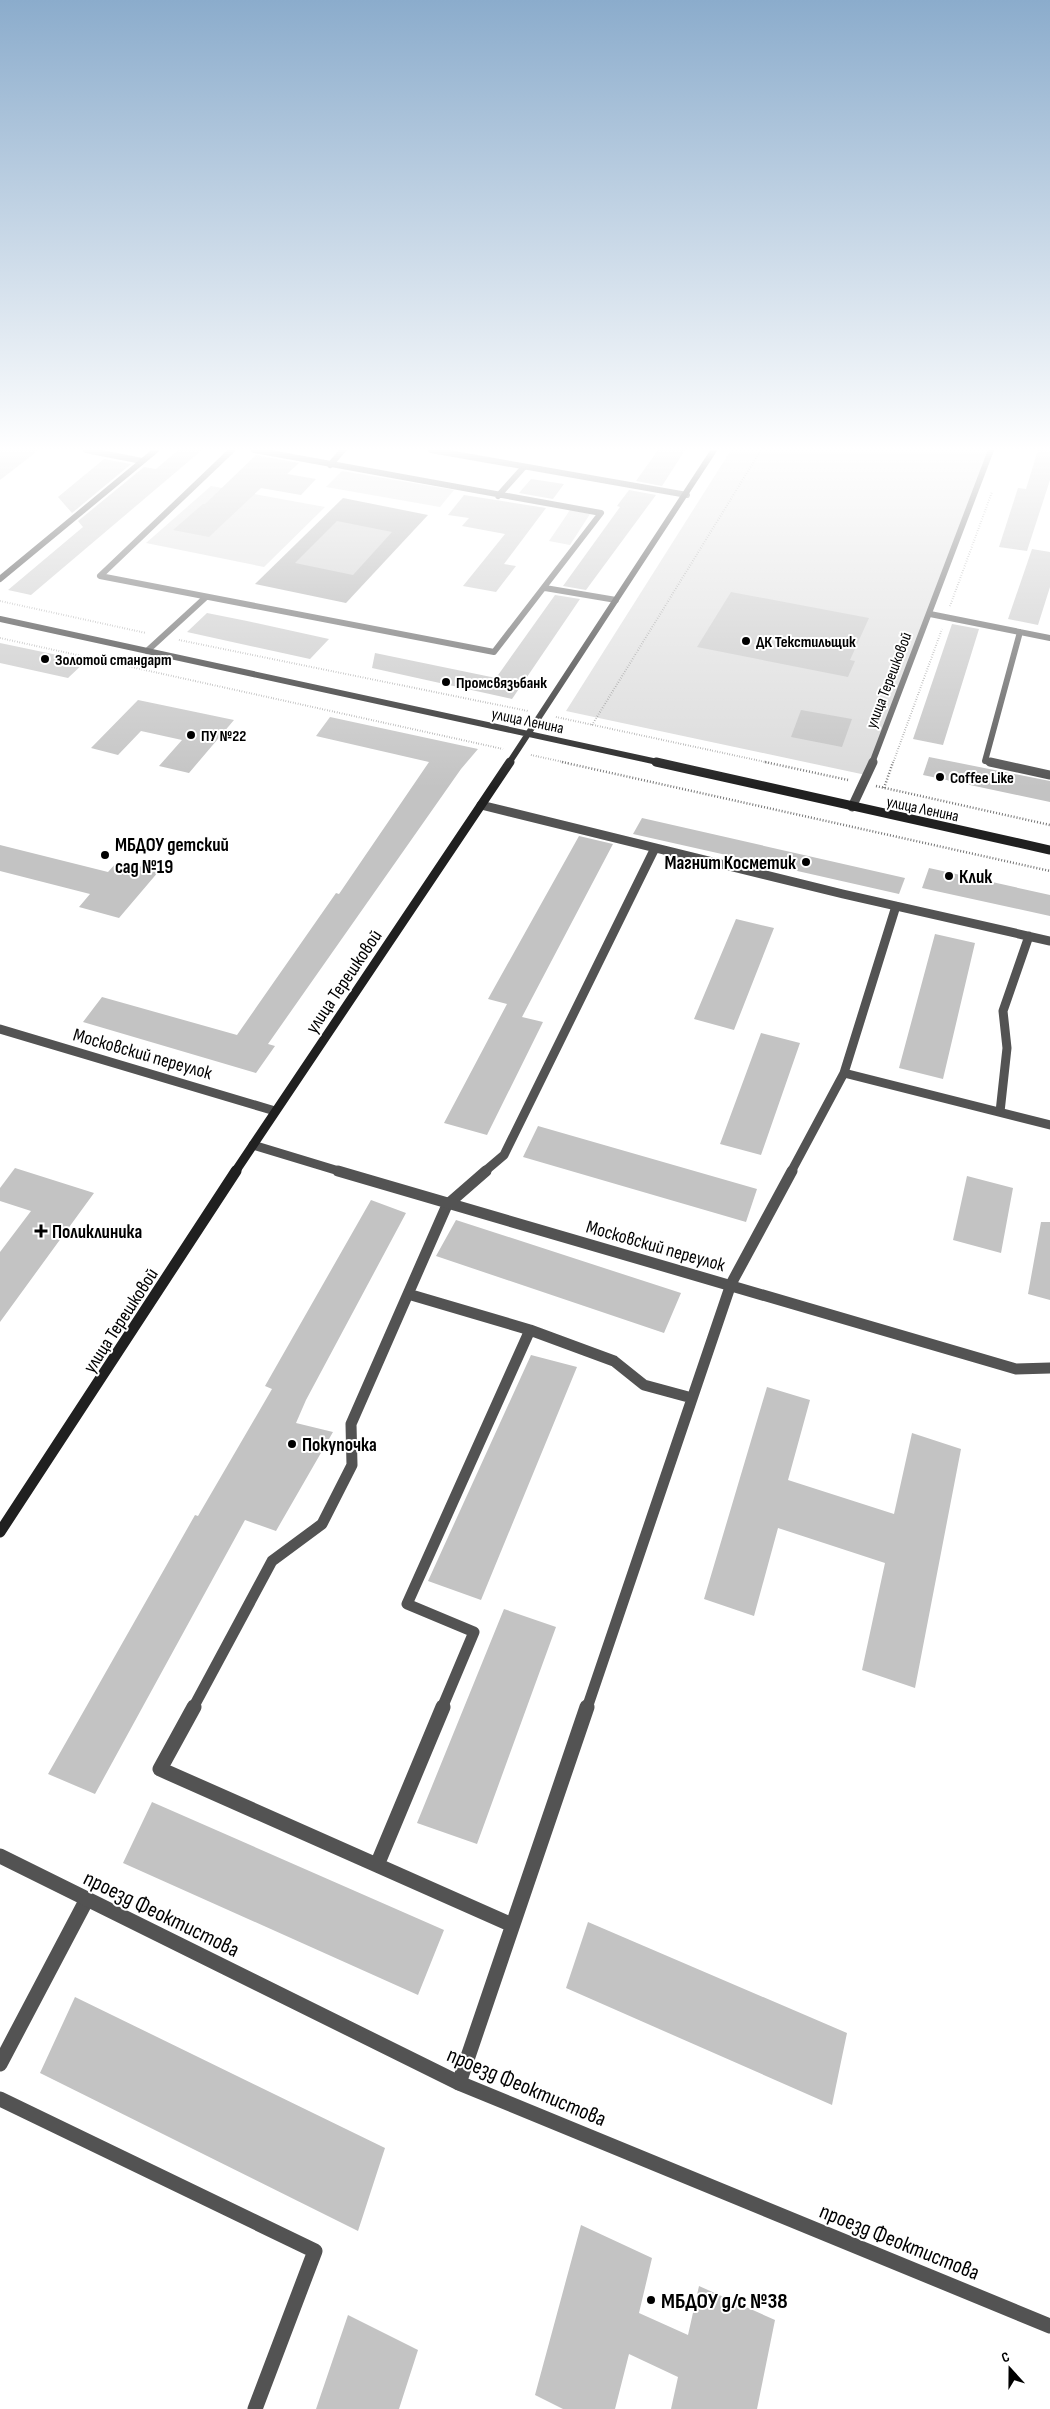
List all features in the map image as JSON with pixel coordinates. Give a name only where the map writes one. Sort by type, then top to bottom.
[{"type":"street","points":[[0,579],[20,562]]},
{"type":"street","points":[[114,562],[100,576],[494,652],[564,562]]},
{"type":"street","name":"улица Терешковой","points":[[0,1532],[253,1145],[529,734],[641,562]]},
{"type":"street","name":"улица Терешковой","points":[[852,807],[865,783],[949,562]]},
{"type":"street","points":[[545,588],[616,600]]},
{"type":"street","points":[[147,651],[206,596]]},
{"type":"street","points":[[930,614],[1050,638]]},
{"type":"street","name":"улица Ленина","points":[[0,619],[1050,850]]},
{"type":"street","points":[[1020,632],[985,761],[1050,775]]},
{"type":"street","points":[[480,805],[896,906],[1050,941]]},
{"type":"street","points":[[512,1925],[160,1769],[272,1561],[322,1524],[352,1465],[351,1424],[447,1205],[504,1155],[655,848]]},
{"type":"street","points":[[459,2083],[731,1284],[844,1073],[896,906]]},
{"type":"street","points":[[1000,1112],[1007,1048],[1003,1011],[1029,936]]},
{"type":"street","name":"Московский переулок","points":[[0,1029],[276,1111]]},
{"type":"street","points":[[844,1073],[1050,1125]]},
{"type":"street","name":"Московский переулок","points":[[253,1145],[447,1205],[731,1284],[1016,1369],[1050,1368]]},
{"type":"street","points":[[408,1294],[530,1330],[614,1361],[644,1385],[692,1398]]},
{"type":"street","points":[[377,1865],[474,1632],[407,1604],[530,1330]]},
{"type":"street","name":"проезд Феоктистова","points":[[0,1856],[459,2083],[1050,2326]]},
{"type":"street","points":[[0,2064],[86,1899]]},
{"type":"street","points":[[0,2099],[315,2250],[255,2409]]},
{"type":"path","points":[[592,725],[693,562]]},
{"type":"path","points":[[0,605],[3,602]]},
{"type":"shaded area","points":[[241,562],[269,562],[264,567]]},
{"type":"shaded area","points":[[277,562],[384,562],[346,603],[255,584]]},
{"type":"shaded area","points":[[660,562],[947,562],[866,775],[566,711]]},
{"type":"building","points":[[41,562],[69,562],[31,595],[8,590]]},
{"type":"building","points":[[296,562],[364,562],[353,575]]},
{"type":"building","points":[[482,562],[505,562],[504,564],[516,566],[496,592],[463,586]]},
{"type":"building","points":[[580,562],[606,562],[586,590],[563,586]]},
{"type":"building","points":[[1027,562],[1050,562],[1050,587],[1038,625],[1008,619]]},
{"type":"building","name":"ДК Текстильщик","points":[[731,592],[869,618],[850,660],[855,661],[848,677],[697,647]]},
{"type":"building","points":[[555,595],[580,599],[512,699],[372,668],[375,653],[496,678]]},
{"type":"building","points":[[207,613],[329,639],[310,659],[187,632]]},
{"type":"building","points":[[952,624],[979,629],[943,745],[913,739]]},
{"type":"building","points":[[0,643],[86,661],[68,678],[0,663]]},
{"type":"building","name":"ПУ №22","points":[[138,700],[234,720],[189,773],[159,766],[182,740],[141,731],[118,755],[91,748]]},
{"type":"building","points":[[801,710],[852,719],[842,747],[791,737]]},
{"type":"building","points":[[330,717],[478,749],[461,769],[268,1044],[275,1046],[256,1073],[83,1022],[102,997],[237,1035],[336,893],[339,894],[429,762],[316,736]]},
{"type":"building","points":[[929,757],[1050,781],[1050,802],[923,775]]},
{"type":"building","points":[[642,818],[905,878],[899,894],[633,834]]},
{"type":"building","points":[[579,836],[613,844],[522,1017],[543,1022],[487,1135],[444,1123],[507,1004],[488,999]]},
{"type":"building","points":[[0,845],[108,872],[118,861],[159,871],[119,918],[79,907],[90,894],[0,871]]},
{"type":"building","points":[[929,868],[1050,895],[1050,916],[922,888]]},
{"type":"building","points":[[736,919],[774,928],[734,1030],[694,1019]]},
{"type":"building","points":[[935,934],[975,943],[943,1079],[899,1068]]},
{"type":"building","points":[[761,1033],[800,1043],[761,1155],[720,1144]]},
{"type":"building","points":[[538,1126],[757,1189],[746,1222],[523,1157]]},
{"type":"building","name":"Поликлиника","points":[[15,1168],[94,1193],[0,1322],[0,1252],[31,1211],[0,1201],[0,1188]]},
{"type":"building","points":[[967,1176],[1013,1188],[1001,1253],[953,1240]]},
{"type":"building","points":[[371,1200],[406,1213],[306,1400],[296,1423],[333,1432],[276,1531],[245,1520],[95,1794],[48,1774],[195,1515],[198,1516],[272,1389],[265,1386]]},
{"type":"building","points":[[456,1220],[681,1293],[664,1333],[436,1256]]},
{"type":"building","points":[[1041,1222],[1050,1222],[1050,1300],[1028,1294]]},
{"type":"building","points":[[531,1355],[577,1367],[481,1600],[428,1581]]},
{"type":"building","points":[[767,1387],[810,1400],[788,1480],[894,1514],[912,1433],[961,1449],[915,1688],[862,1670],[885,1563],[778,1528],[754,1616],[704,1599]]},
{"type":"building","points":[[504,1609],[556,1627],[477,1844],[417,1823]]},
{"type":"building","points":[[152,1802],[444,1930],[418,1995],[123,1863]]},
{"type":"building","points":[[588,1922],[847,2033],[832,2105],[566,1988]]},
{"type":"building","points":[[75,1997],[385,2148],[358,2231],[40,2073]]},
{"type":"building","points":[[581,2225],[652,2258],[639,2313],[688,2335],[699,2286],[775,2320],[757,2409],[671,2409],[678,2377],[629,2354],[615,2409],[563,2409],[535,2395]]},
{"type":"building","points":[[348,2315],[418,2350],[399,2409],[316,2409]]},
{"type":"place","name":"ДК Текстильщик","points":[[746,641]]},
{"type":"place","name":"Золотой стандарт","points":[[45,659]]},
{"type":"place","name":"Промсвязьбанк","points":[[446,682]]},
{"type":"place","name":"ПУ №22","points":[[191,735]]},
{"type":"place","name":"Coffee Like","points":[[940,777]]},
{"type":"place","name":"МБДОУ детский сад №19","points":[[105,855]]},
{"type":"place","name":"Магнит Косметик","points":[[806,862]]},
{"type":"place","name":"Клик","points":[[949,876]]},
{"type":"place","name":"Поликлиника","points":[[41,1231]]},
{"type":"place","name":"Покупочка","points":[[292,1444]]},
{"type":"place","name":"МБДОУ д/с №38","points":[[651,2300]]}]
